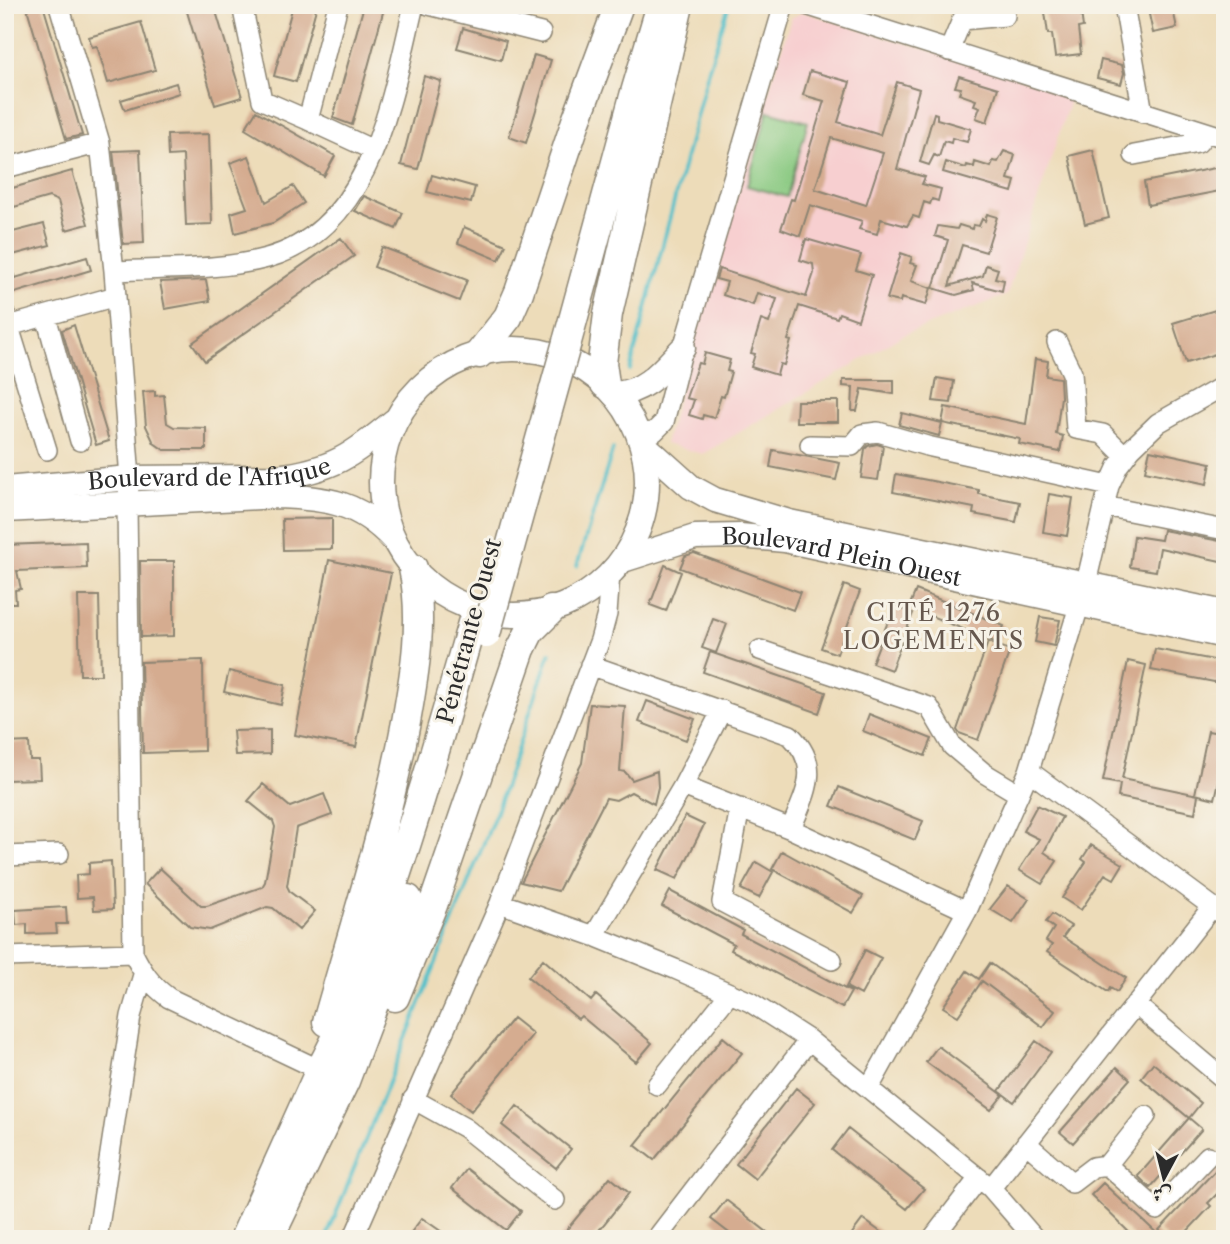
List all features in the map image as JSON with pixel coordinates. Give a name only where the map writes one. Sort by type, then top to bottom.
[{"type":"highway","points":[[479,354],[508,317],[519,292],[576,121],[619,5]]},
{"type":"highway","name":"Pénétrante Ouest","points":[[269,1239],[333,1075],[334,1044],[360,983],[479,628],[558,338],[643,5]]},
{"type":"highway","name":"Pénétrante Ouest","points":[[558,338],[661,5]]},
{"type":"highway","points":[[609,389],[602,363],[608,314],[679,5]]},
{"type":"highway","points":[[333,1075],[322,1041],[397,769],[414,678],[418,629],[417,588],[413,568]]},
{"type":"highway","points":[[333,1075],[391,1005],[433,905],[517,659],[530,631],[551,610]]},
{"type":"highway","name":"Pénétrante Ouest","points":[[244,1239],[333,1075]]},
{"type":"main road","points":[[609,389],[629,393],[643,387],[683,348]]},
{"type":"main road","points":[[513,349],[546,353],[577,365],[609,389],[628,413],[640,438],[647,473],[646,504],[637,533],[616,567],[589,592],[551,610],[521,615],[491,613],[461,604],[435,589],[413,568],[394,540],[384,510],[381,479],[385,448],[397,419],[412,396],[454,363],[479,354],[513,349]]},
{"type":"main road","name":"Boulevard de l'Afrique","points":[[5,489],[130,478],[277,477],[301,474],[345,459],[397,419]]},
{"type":"main road","name":"Boulevard Plein Ouest","points":[[640,438],[691,487],[715,500],[789,522],[1083,594],[1225,636]]},
{"type":"main road","name":"Boulevard de l'Afrique","points":[[5,510],[278,496],[321,498],[356,510],[381,525],[394,540]]},
{"type":"main road","name":"Boulevard Plein Ouest","points":[[616,567],[695,537],[751,537],[785,540],[1083,594],[1225,613]]},
{"type":"street","points":[[59,5],[100,143],[116,296],[130,478],[127,505],[133,953],[154,988],[169,998],[333,1075]]},
{"type":"street","points":[[308,120],[338,5]]},
{"type":"street","points":[[114,271],[229,265],[268,258],[302,243],[327,224],[348,201],[373,150],[392,93],[414,5]]},
{"type":"street","points":[[429,5],[541,33]]},
{"type":"street","points":[[640,438],[654,432],[664,422],[683,348],[784,5]]},
{"type":"street","points":[[806,5],[1215,135]]},
{"type":"street","points":[[1124,5],[1143,113]]},
{"type":"street","points":[[244,15],[262,100],[373,150]]},
{"type":"street","points":[[949,51],[962,20],[1005,16]]},
{"type":"street","points":[[1134,155],[1199,143],[1215,135]]},
{"type":"street","points":[[5,168],[100,143]]},
{"type":"street","points":[[47,450],[7,320],[46,316],[116,296]]},
{"type":"street","points":[[46,316],[80,441]]},
{"type":"street","points":[[1057,342],[1072,373],[1076,429],[1103,435],[1125,456]]},
{"type":"street","points":[[869,1088],[967,911],[1029,771],[1083,594],[1109,486],[1125,456],[1158,424],[1225,385]]},
{"type":"street","points":[[810,444],[852,446],[862,434],[878,432],[927,446],[1109,486]]},
{"type":"street","points":[[1104,506],[1225,530]]},
{"type":"street","points":[[353,1239],[500,902],[590,665],[607,614],[616,567]]},
{"type":"street","points":[[760,650],[929,707],[952,746],[984,773],[1019,794]]},
{"type":"street","points":[[590,665],[790,735],[801,746],[810,769],[810,782],[791,829]]},
{"type":"street","points":[[594,936],[683,786],[722,710]]},
{"type":"street","points":[[932,1239],[1026,1143],[1135,1004],[1218,911],[1029,771]]},
{"type":"street","points":[[683,786],[791,829],[967,911]]},
{"type":"street","points":[[740,808],[722,902],[832,960]]},
{"type":"street","points":[[5,856],[59,854]]},
{"type":"street","points":[[500,902],[594,936],[750,1002],[809,1040],[985,1183],[1035,1239]]},
{"type":"street","points":[[5,957],[133,953]]},
{"type":"street","points":[[97,1239],[131,1016],[144,975]]},
{"type":"street","points":[[657,1085],[730,993]]},
{"type":"street","points":[[1135,1004],[1221,1069]]},
{"type":"street","points":[[656,1239],[809,1040]]},
{"type":"street","points":[[412,1099],[465,1128],[555,1200]]},
{"type":"street","points":[[1026,1143],[1072,1183],[1093,1167],[1107,1165],[1146,1116]]},
{"type":"street","points":[[1107,1165],[1157,1210],[1208,1156]]},
{"type":"shaded area","points":[[803,12],[1072,94],[1007,295],[905,334],[703,454],[665,444],[791,18]]},
{"type":"green space","points":[[768,111],[808,122],[787,197],[747,186]]},
{"type":"building","points":[[26,5],[43,5],[82,135],[66,139]]},
{"type":"building","points":[[185,5],[214,5],[242,97],[215,105]]},
{"type":"building","points":[[293,5],[317,5],[296,82],[274,76]]},
{"type":"building","points":[[364,5],[385,5],[352,125],[333,118]]},
{"type":"building","points":[[1044,5],[1080,5],[1083,27],[1078,28],[1081,54],[1055,57]]},
{"type":"building","points":[[1147,5],[1172,5],[1177,28],[1153,33]]},
{"type":"building","points":[[141,22],[155,70],[108,83],[97,46],[92,47],[89,37]]},
{"type":"building","points":[[463,28],[506,41],[501,60],[457,48]]},
{"type":"building","points":[[534,55],[551,60],[526,143],[509,137]]},
{"type":"building","points":[[1101,60],[1122,65],[1124,73],[1121,84],[1097,78]]},
{"type":"building","points":[[810,71],[850,82],[838,122],[880,135],[897,82],[919,89],[897,169],[925,177],[922,184],[941,189],[938,201],[932,199],[930,204],[924,202],[919,218],[913,216],[907,226],[881,219],[877,234],[859,229],[862,221],[810,205],[800,236],[781,229],[791,199],[794,200],[824,101],[803,95]],"holes":[[[831,138],[883,153],[866,205],[815,189]]]},
{"type":"building","points":[[424,76],[441,81],[418,169],[401,165]]},
{"type":"building","points":[[959,76],[998,88],[987,122],[976,118],[980,107],[974,105],[976,100],[959,94],[961,88],[955,87]]},
{"type":"building","points":[[176,83],[179,93],[125,110],[121,100]]},
{"type":"building","points":[[256,111],[335,156],[324,176],[245,129]]},
{"type":"building","points":[[934,113],[937,114],[937,119],[971,129],[967,142],[952,138],[951,143],[944,141],[939,157],[934,155],[929,165],[920,162]]},
{"type":"building","points":[[209,134],[212,224],[186,225],[183,155],[168,156],[167,135]]},
{"type":"building","points":[[140,150],[144,243],[123,244],[113,151]]},
{"type":"building","points":[[1093,150],[1109,218],[1085,224],[1069,156]]},
{"type":"building","points":[[1004,151],[1015,155],[1008,179],[1015,181],[1012,192],[943,172],[946,162],[966,168],[967,165],[974,167],[975,162],[991,167],[993,161],[998,162]]},
{"type":"building","points":[[249,156],[266,202],[293,186],[304,203],[273,223],[235,233],[231,213],[247,208],[230,163]]},
{"type":"building","points":[[1225,166],[1225,190],[1148,205],[1144,182]]},
{"type":"building","points":[[72,171],[88,224],[66,230],[58,201],[49,197],[14,207],[9,189]]},
{"type":"building","points":[[432,175],[475,187],[471,203],[427,192]]},
{"type":"building","points":[[364,196],[403,213],[396,229],[355,211]]},
{"type":"building","points":[[987,214],[997,217],[986,252],[962,245],[949,286],[983,276],[986,265],[998,269],[995,278],[1004,280],[1002,291],[972,283],[974,290],[956,295],[933,288],[948,240],[935,236],[938,226],[957,229],[959,225],[972,229],[973,225],[979,226],[982,219],[985,221]]},
{"type":"building","points":[[44,224],[50,245],[9,256],[15,278],[87,257],[91,270],[5,296],[5,234]]},
{"type":"building","points":[[464,227],[506,245],[499,260],[458,243]]},
{"type":"building","points":[[341,238],[354,256],[205,361],[192,343]]},
{"type":"building","points":[[806,239],[861,255],[856,270],[872,275],[858,320],[839,313],[837,318],[799,306],[788,340],[791,341],[784,365],[780,364],[777,375],[751,367],[755,354],[751,353],[761,320],[769,323],[777,299],[757,293],[753,305],[723,295],[727,282],[716,279],[719,269],[806,297],[814,273],[813,264],[800,260]]},
{"type":"building","points":[[382,247],[467,280],[459,301],[374,267]]},
{"type":"building","points":[[901,253],[912,257],[910,263],[917,265],[911,281],[931,288],[926,305],[901,298],[900,302],[887,299]]},
{"type":"building","points":[[206,280],[210,301],[165,309],[160,282]]},
{"type":"building","points":[[1225,307],[1225,351],[1186,363],[1173,323]]},
{"type":"building","points":[[74,325],[109,441],[96,445],[62,330]]},
{"type":"building","points":[[705,353],[730,360],[727,371],[731,372],[724,397],[721,396],[714,418],[703,415],[702,419],[689,415],[694,400],[686,398],[698,363],[702,364]]},
{"type":"building","points":[[1035,359],[1048,361],[1046,376],[1060,378],[1061,397],[1056,434],[1063,436],[1060,452],[1019,444],[1020,439],[942,423],[945,407],[1026,424]]},
{"type":"building","points":[[937,378],[954,381],[951,403],[933,401]]},
{"type":"building","points":[[843,380],[894,380],[894,394],[862,389],[857,411],[852,411],[853,387],[843,386]]},
{"type":"building","points":[[155,391],[155,396],[164,395],[167,423],[174,427],[206,428],[206,450],[164,450],[154,443],[146,426],[143,392]]},
{"type":"building","points":[[797,401],[838,401],[838,422],[796,422]]},
{"type":"building","points":[[902,413],[942,423],[939,436],[899,425]]},
{"type":"building","points":[[877,444],[883,446],[878,480],[861,478],[865,449]]},
{"type":"building","points":[[773,450],[840,463],[836,480],[770,467]]},
{"type":"building","points":[[1150,450],[1211,463],[1207,484],[1145,471]]},
{"type":"building","points":[[896,474],[979,490],[979,494],[1020,502],[1016,522],[973,514],[974,508],[893,492]]},
{"type":"building","points":[[1049,494],[1073,498],[1067,536],[1043,532]]},
{"type":"building","points":[[332,518],[332,549],[283,550],[282,519]]},
{"type":"building","points":[[1163,530],[1225,542],[1225,562],[1160,548],[1156,571],[1130,567],[1134,536],[1161,540]]},
{"type":"building","points":[[86,542],[87,568],[17,571],[21,589],[15,590],[16,603],[5,603],[5,545]]},
{"type":"building","points":[[694,553],[800,592],[793,610],[680,568],[685,556]]},
{"type":"building","points":[[329,560],[391,573],[356,747],[295,735]]},
{"type":"building","points":[[140,561],[174,561],[174,636],[141,637]]},
{"type":"building","points":[[665,565],[681,572],[666,611],[650,605]]},
{"type":"building","points":[[844,585],[860,591],[837,654],[821,648]]},
{"type":"building","points":[[916,590],[1004,626],[997,643],[909,607]]},
{"type":"building","points":[[78,596],[99,596],[101,675],[80,675]]},
{"type":"building","points":[[894,606],[913,613],[891,670],[872,663]]},
{"type":"building","points":[[1040,617],[1060,620],[1054,646],[1035,642]]},
{"type":"building","points":[[713,619],[727,624],[716,653],[702,648]]},
{"type":"building","points":[[988,642],[1010,650],[978,740],[957,730]]},
{"type":"building","points":[[1155,649],[1225,662],[1225,684],[1151,670]]},
{"type":"building","points":[[710,652],[826,692],[819,713],[703,672]]},
{"type":"building","points":[[203,660],[204,751],[143,753],[141,662]]},
{"type":"building","points":[[1128,661],[1146,665],[1122,779],[1198,795],[1195,813],[1118,797],[1120,784],[1103,781]]},
{"type":"building","points":[[229,671],[285,685],[281,705],[224,692]]},
{"type":"building","points":[[647,701],[695,719],[686,740],[639,722]]},
{"type":"building","points":[[590,704],[625,706],[620,771],[625,772],[632,780],[657,771],[658,787],[654,804],[631,792],[616,800],[606,798],[558,891],[521,882],[582,763]]},
{"type":"building","points":[[869,714],[932,739],[925,756],[863,731]]},
{"type":"building","points":[[270,730],[270,754],[235,755],[233,731]]},
{"type":"building","points":[[1208,731],[1225,734],[1225,754],[1215,799],[1195,794]]},
{"type":"building","points":[[29,742],[30,760],[39,760],[40,779],[5,780],[5,743]]},
{"type":"building","points":[[263,784],[290,807],[324,794],[332,815],[296,828],[287,886],[290,892],[315,911],[299,930],[273,908],[267,907],[210,930],[190,927],[145,884],[160,868],[201,906],[262,887],[275,827],[273,821],[248,801]]},
{"type":"building","points":[[839,787],[923,821],[915,840],[831,806]]},
{"type":"building","points":[[1037,805],[1062,817],[1044,852],[1057,861],[1042,884],[1019,870],[1039,839],[1023,831]]},
{"type":"building","points":[[685,816],[704,825],[677,879],[657,870]]},
{"type":"building","points":[[1091,845],[1123,864],[1114,879],[1105,874],[1081,910],[1062,898],[1086,862],[1082,859]]},
{"type":"building","points":[[782,851],[863,896],[853,913],[772,869]]},
{"type":"building","points":[[111,861],[113,909],[94,910],[93,897],[77,898],[76,875],[89,874],[89,863]]},
{"type":"building","points":[[756,862],[773,872],[759,898],[741,889]]},
{"type":"building","points":[[1008,886],[1029,899],[1013,923],[990,909]]},
{"type":"building","points":[[670,891],[743,930],[741,934],[851,992],[842,1008],[731,950],[734,944],[662,906]]},
{"type":"building","points":[[66,907],[67,924],[56,924],[57,933],[27,934],[27,924],[16,925],[15,910]]},
{"type":"building","points":[[1052,914],[1071,926],[1063,937],[1126,978],[1117,992],[1110,988],[1108,992],[1047,952],[1052,945],[1046,941],[1054,928],[1046,922]]},
{"type":"building","points":[[865,950],[881,958],[861,995],[846,987]]},
{"type":"building","points":[[543,959],[591,1001],[596,995],[652,1043],[636,1062],[581,1016],[578,1019],[528,977]]},
{"type":"building","points":[[990,963],[1055,1011],[1043,1027],[982,981],[958,1016],[943,1007],[967,971],[979,979]]},
{"type":"building","points":[[513,1018],[533,1034],[471,1111],[451,1094]]},
{"type":"building","points":[[723,1037],[742,1053],[654,1160],[635,1145]]},
{"type":"building","points":[[1036,1041],[1051,1052],[1014,1102],[999,1091]]},
{"type":"building","points":[[938,1046],[1003,1095],[991,1110],[926,1062]]},
{"type":"building","points":[[1153,1063],[1201,1103],[1189,1118],[1141,1078]]},
{"type":"building","points":[[1117,1067],[1130,1079],[1073,1143],[1060,1132]]},
{"type":"building","points":[[796,1088],[815,1103],[755,1179],[736,1164]]},
{"type":"building","points":[[517,1106],[571,1149],[556,1168],[502,1125]]},
{"type":"building","points":[[1189,1118],[1202,1129],[1150,1188],[1138,1176]]},
{"type":"building","points":[[848,1129],[924,1189],[907,1209],[832,1150]]},
{"type":"building","points":[[1225,1160],[1225,1186],[1208,1203],[1211,1206],[1180,1239],[1168,1239],[1159,1230]]},
{"type":"building","points":[[467,1169],[521,1211],[506,1230],[452,1188]]},
{"type":"building","points":[[610,1177],[629,1193],[592,1239],[559,1239]]},
{"type":"building","points":[[1103,1183],[1163,1239],[1136,1239],[1091,1195]]},
{"type":"building","points":[[726,1200],[776,1239],[737,1239],[711,1219]]},
{"type":"building","points":[[422,1218],[442,1232],[437,1239],[406,1239]]},
{"type":"building","points":[[863,1219],[890,1239],[848,1239]]},
{"type":"waterway","points":[[630,370],[709,68],[729,5]]},
{"type":"waterway","points":[[577,566],[613,449]]},
{"type":"waterway","points":[[326,1239],[495,815],[550,653]]},
{"type":"district","name":"CITÉ 1276 LOGEMENTS","points":[[934,627]]}]
